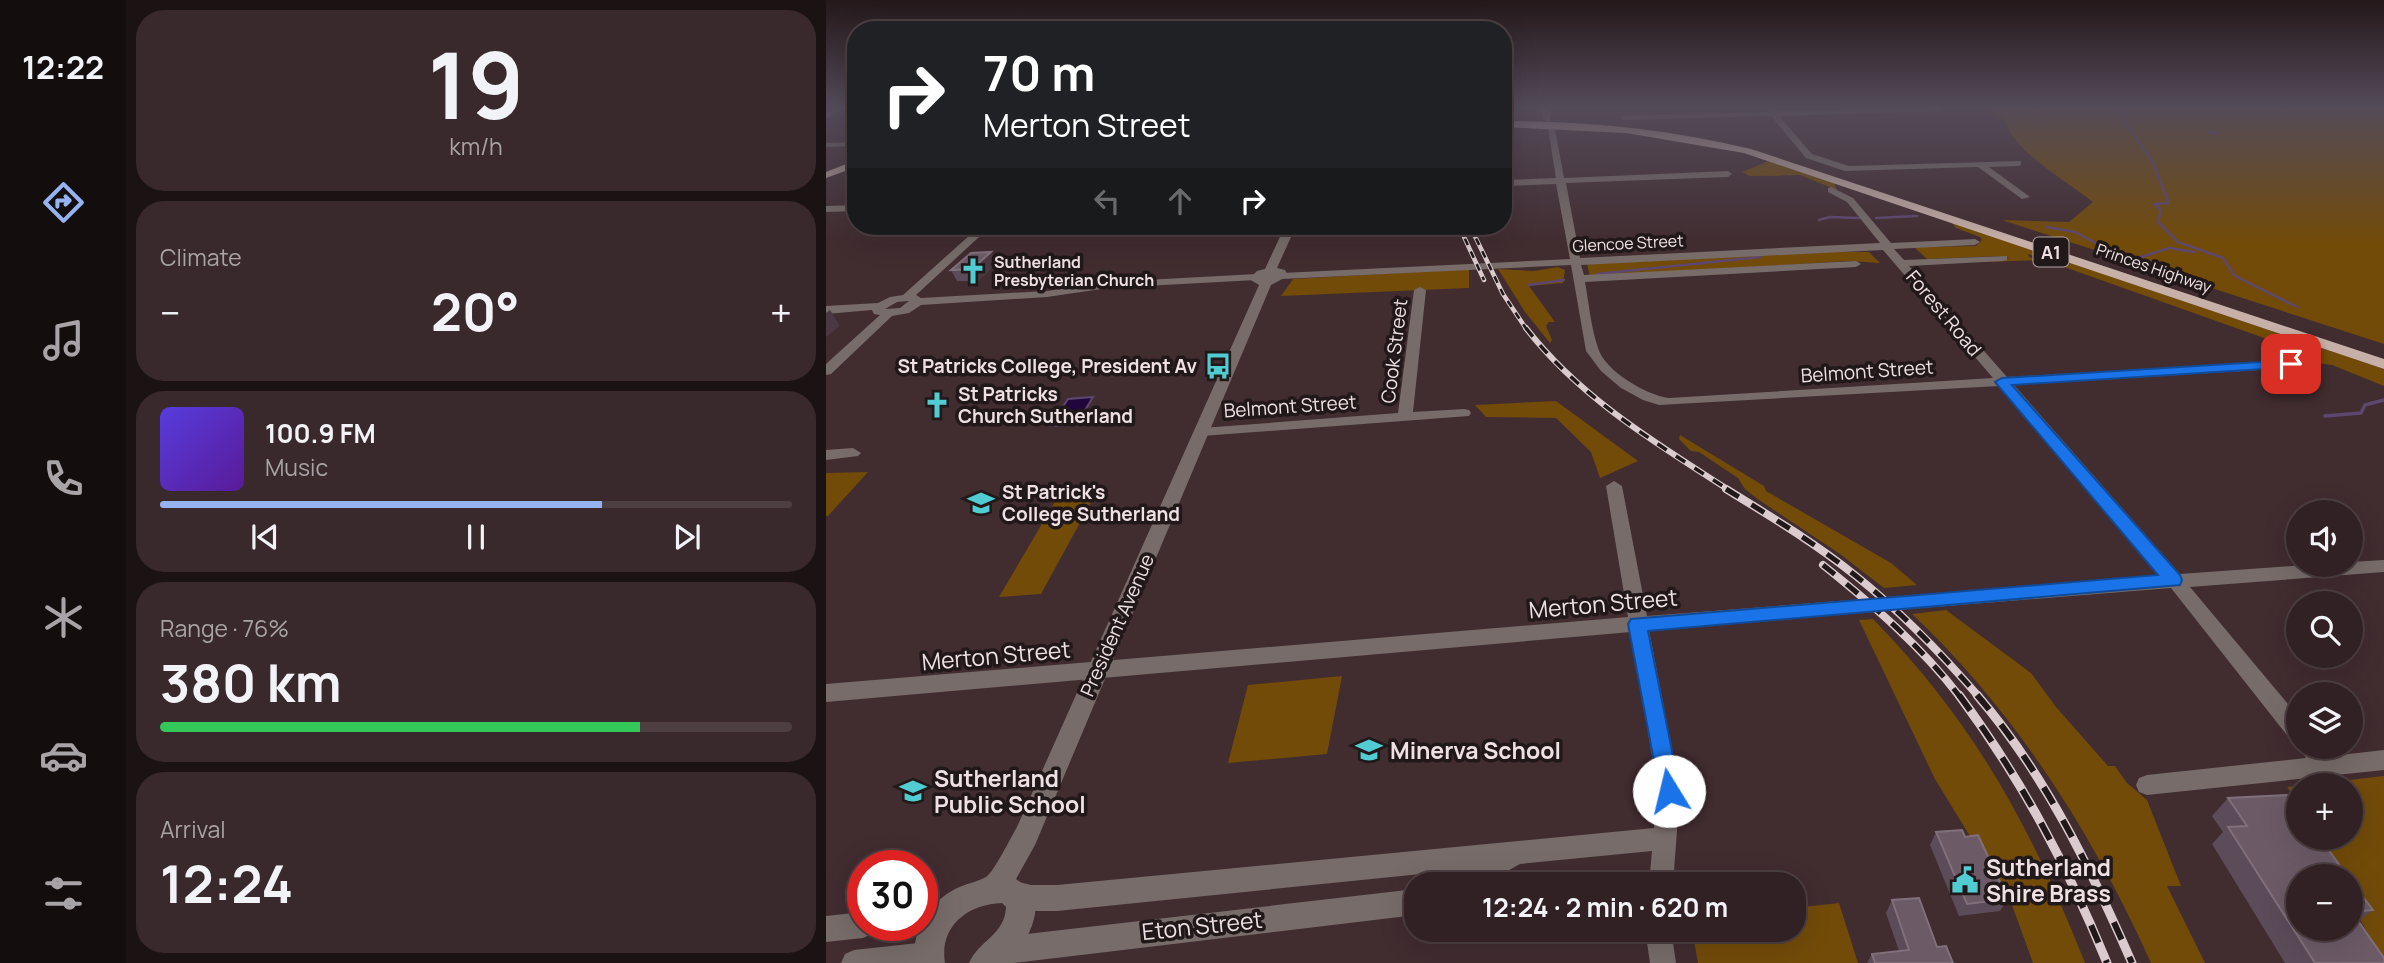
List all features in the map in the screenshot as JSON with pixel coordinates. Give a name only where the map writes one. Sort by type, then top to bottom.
[{"type":"highway","name":"Princes Highway","points":[[1752,153],[2384,364]]},
{"type":"highway","name":"Princes Highway","points":[[1768,153],[2384,355]]},
{"type":"main road","points":[[826,169],[847,161]]},
{"type":"main road","points":[[826,175],[847,167]]},
{"type":"street","points":[[1556,153],[1578,279]]},
{"type":"street","points":[[1806,153],[1848,169],[2018,163]]},
{"type":"street","points":[[1982,166],[2025,197]]},
{"type":"street","points":[[1512,183],[1728,174]]},
{"type":"street","name":"Forest Road","points":[[1831,190],[1850,200],[1885,241],[1886,246],[2173,580],[2286,717]]},
{"type":"street","points":[[826,209],[847,208]]},
{"type":"street","points":[[826,310],[884,310],[912,299],[977,235]]},
{"type":"street","name":"President Avenue","points":[[1006,890],[1096,670],[1286,235]]},
{"type":"street","name":"Glencoe Street","points":[[912,299],[1047,294],[1101,285],[1975,242]]},
{"type":"street","points":[[1901,262],[2003,258]]},
{"type":"street","name":"Glencoe Street","points":[[1578,279],[1856,264]]},
{"type":"street","name":"Belmont Street","points":[[1578,279],[1590,343],[1596,356],[1640,395],[1655,401],[2291,364]]},
{"type":"street","name":"Cook Street","points":[[1405,417],[1420,290]]},
{"type":"street","points":[[826,370],[884,310]]},
{"type":"street","name":"Belmont Street","points":[[1202,432],[1464,413]]},
{"type":"street","points":[[826,455],[853,453]]},
{"type":"street","points":[[1614,485],[1637,624],[1668,783],[1662,872]]},
{"type":"street","name":"Merton Street","points":[[826,694],[1637,624],[2173,580],[2384,566]]},
{"type":"street","points":[[2320,759],[2326,766]]},
{"type":"street","points":[[2147,785],[2384,760]]},
{"type":"street","name":"Eton Street","points":[[1006,890],[1031,898],[1057,898],[1665,838]]},
{"type":"street","name":"Eton Street","points":[[1480,872],[1499,862],[1532,851]]},
{"type":"street","points":[[1435,860],[1443,872]]},
{"type":"street","points":[[938,915],[969,896],[1006,890],[1020,900],[1019,922],[1012,936],[987,961]]},
{"type":"street","name":"Eton Street","points":[[987,961],[1029,947],[1404,902]]},
{"type":"street","points":[[826,929],[847,927]]},
{"type":"street","points":[[854,963],[928,959],[930,941]]},
{"type":"street","points":[[1660,942],[1663,963]]},
{"type":"shaded area","points":[[2028,153],[2384,153],[2384,344],[2002,220],[2069,222],[2093,202]]},
{"type":"shaded area","points":[[1769,161],[1834,183],[1837,190],[1800,175],[1750,176],[1742,172]]},
{"type":"shaded area","points":[[1951,222],[2384,369],[2384,386],[2332,365],[2308,362],[2297,353],[2301,351],[2028,254],[2029,257],[2039,260],[1987,262],[2010,258],[2001,256],[1927,259],[1914,247],[1976,246],[1982,240],[1956,228]]},
{"type":"shaded area","points":[[1819,252],[1869,252],[1880,263],[1848,261],[1590,277],[1587,264]]},
{"type":"shaded area","points":[[1558,267],[1565,270],[1563,283],[1529,286],[1555,322],[1549,322],[1546,326],[1552,340],[1550,343],[1525,312],[1498,269],[1534,271]]},
{"type":"shaded area","points":[[1469,269],[1469,288],[1281,296],[1293,279]]},
{"type":"shaded area","points":[[1093,397],[1076,425],[1050,426],[1068,399]]},
{"type":"shaded area","points":[[1556,401],[1638,461],[1600,478],[1591,452],[1556,418],[1486,417],[1475,405]]},
{"type":"shaded area","points":[[1680,435],[1764,486],[1766,491],[1891,563],[1917,585],[1884,588],[1840,554],[1759,500],[1745,489],[1738,478],[1699,452],[1691,451],[1679,439]]},
{"type":"shaded area","points":[[868,472],[828,516],[826,516],[826,473]]},
{"type":"shaded area","points":[[1094,497],[1041,594],[999,597],[1056,500]]},
{"type":"shaded area","points":[[1946,610],[2031,673],[2056,707],[2108,766],[2115,766],[2127,783],[2147,800],[2181,886],[2167,886],[2205,963],[2151,963],[2104,868],[2049,777],[1985,692],[1912,614]]},
{"type":"shaded area","points":[[1873,619],[1942,698],[1997,780],[2044,867],[2085,963],[2033,963],[2012,905],[1935,779],[1859,620]]},
{"type":"shaded area","points":[[1342,676],[1327,754],[1228,763],[1248,685]]},
{"type":"shaded area","points":[[2384,776],[2384,963],[2363,925],[2363,864],[2331,864],[2323,850],[2363,850],[2363,778]]},
{"type":"shaded area","points":[[1839,903],[1858,963],[1698,963],[1694,942],[1806,942],[1806,907]]},
{"type":"building","points":[[991,252],[972,269],[951,270],[971,253]]},
{"type":"building","points":[[2286,795],[2286,850],[2329,850],[2339,864],[2286,864],[2286,918],[2228,827],[2247,826],[2228,798]]},
{"type":"building","points":[[1962,830],[1965,837],[1978,835],[2008,899],[1967,904],[1936,832]]},
{"type":"building","points":[[2363,897],[2373,910],[2363,911]]},
{"type":"building","points":[[1919,898],[1937,947],[1946,946],[1953,963],[1875,963],[1872,954],[1909,950],[1892,900]]},
{"type":"building","points":[[2363,928],[2384,958],[2384,963],[2315,963],[2301,941],[2363,941]]},
{"type":"waterway","points":[[2146,153],[2169,203],[2154,204],[2161,210],[2158,222],[2178,242],[2223,258],[2235,276],[2297,307]]},
{"type":"waterway","points":[[1876,218],[1917,216]]},
{"type":"waterway","points":[[1819,220],[1830,217],[1859,218]]},
{"type":"waterway","points":[[2047,227],[2075,232],[2118,255],[2138,258],[2169,248],[2194,252]]},
{"type":"waterway","points":[[1597,274],[1760,257]]},
{"type":"waterway","points":[[1528,285],[1564,280]]},
{"type":"waterway","points":[[2325,416],[2361,413],[2365,405],[2384,400]]},
{"type":"railway","points":[[1463,235],[1484,280]]},
{"type":"railway","points":[[1474,235],[1503,294],[1527,330]]},
{"type":"railway","points":[[1526,328],[1570,376],[1620,418],[1729,490]]},
{"type":"railway","points":[[1726,489],[1808,541],[1856,576],[1920,634],[1979,697]]},
{"type":"railway","points":[[1823,565],[1896,627],[1960,697]]},
{"type":"railway","points":[[1959,695],[2003,759],[2042,824],[2107,963]]},
{"type":"railway","points":[[1977,695],[2002,725],[2065,823],[2132,963]]},
{"type":"place","name":"Sutherland Presbyterian Church","points":[[973,271]]},
{"type":"place","name":"St Patricks College, President Av","points":[[1218,366]]},
{"type":"place","name":"St Patricks Church Sutherland","points":[[937,405]]},
{"type":"place","name":"St Patrick's College Sutherland","points":[[981,503]]},
{"type":"place","name":"Minerva School","points":[[1369,750]]},
{"type":"place","name":"Sutherland Public School","points":[[913,791]]},
{"type":"place","name":"Sutherland Shire Brass","points":[[1965,880]]},
{"type":"route","points":[[1669,791],[1637,624],[2173,580],[2002,382],[2291,364]]}]
